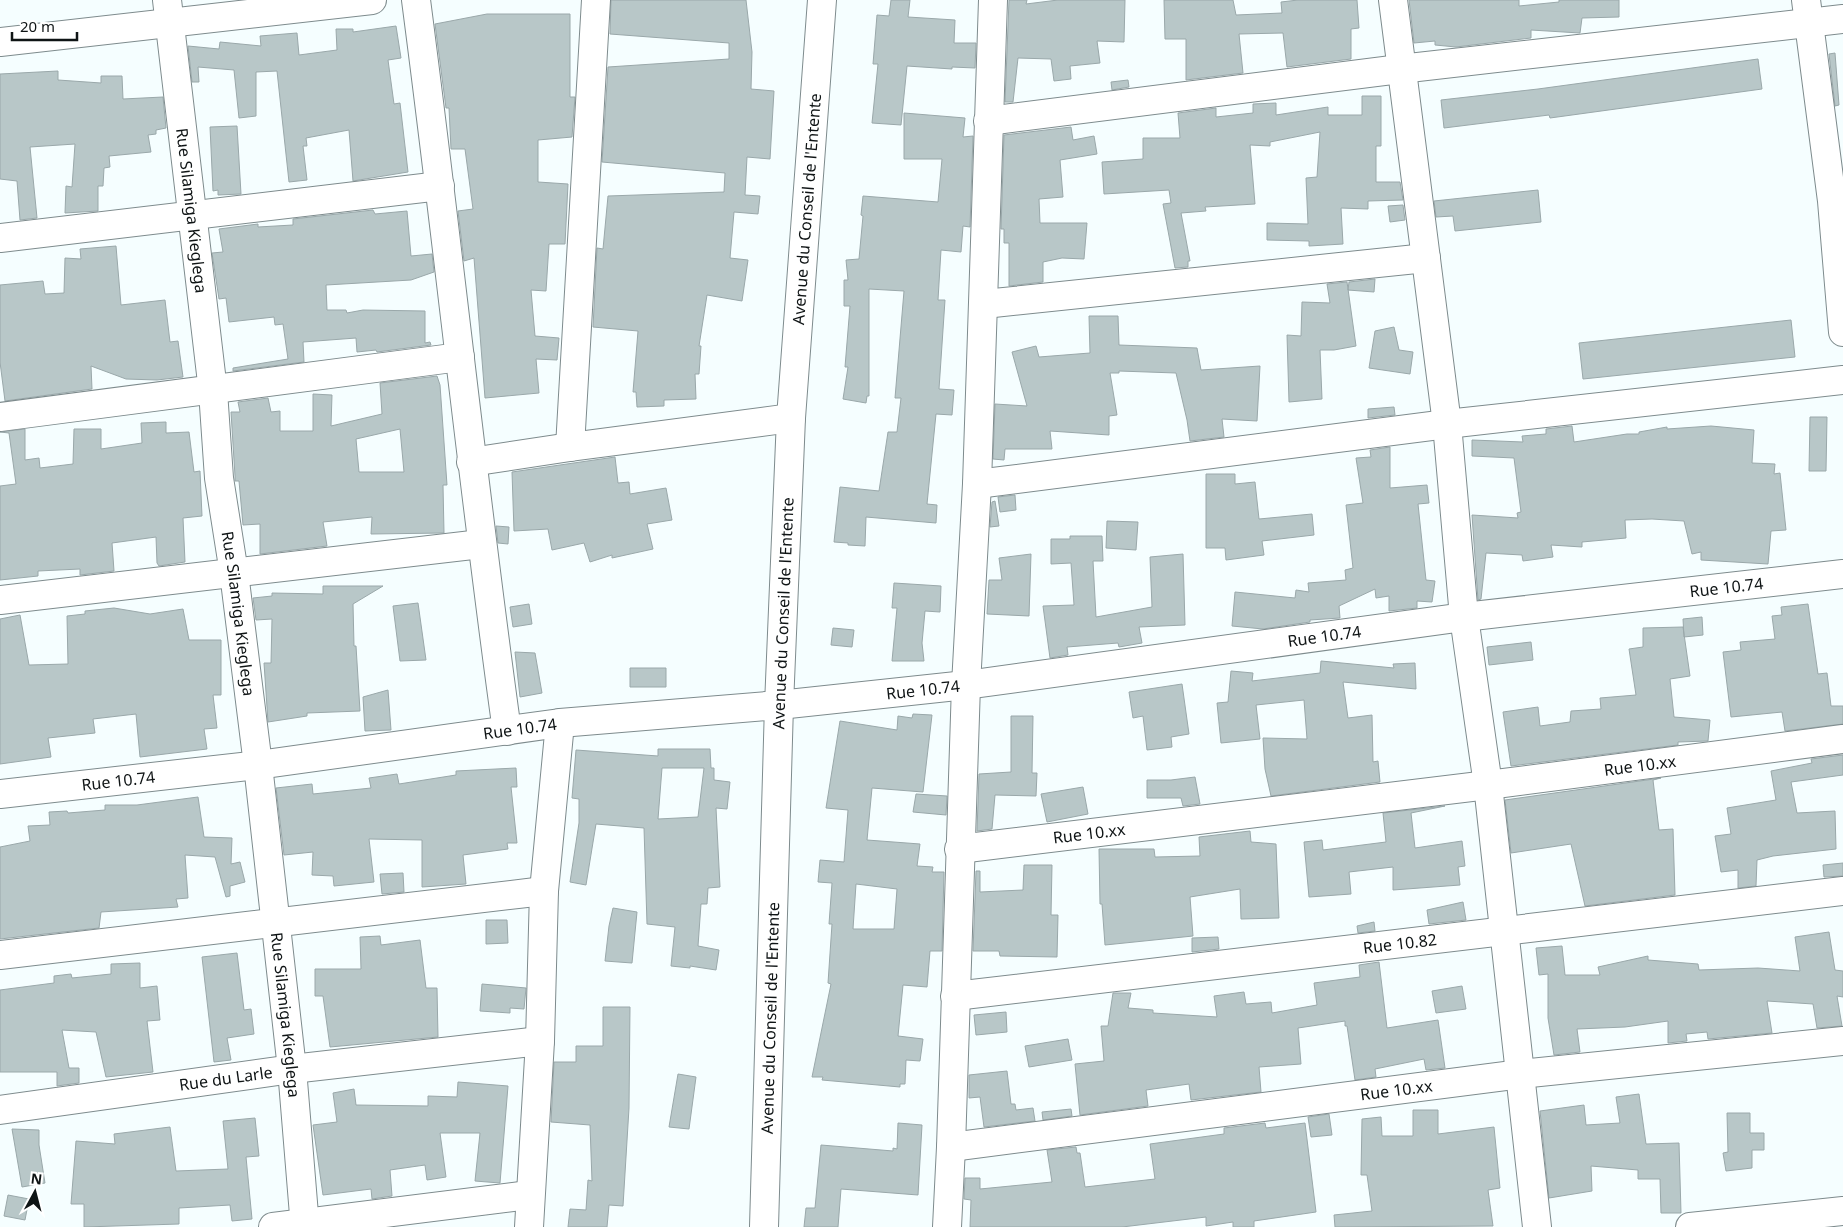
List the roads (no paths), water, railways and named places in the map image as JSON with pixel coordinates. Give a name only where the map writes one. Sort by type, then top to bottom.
[{"type":"street","points":[[0,42],[168,11],[372,0]]},
{"type":"street","points":[[416,0],[440,186],[481,544],[507,731]]},
{"type":"street","points":[[570,447],[596,0]]},
{"type":"street","name":"Avenue du Conseil de l'Entente","points":[[764,1227],[779,705],[791,418],[822,0]]},
{"type":"street","points":[[947,1227],[966,685],[977,484],[984,304],[993,0]]},
{"type":"street","points":[[1393,0],[1400,69],[1447,424],[1464,617],[1488,785],[1537,1227]]},
{"type":"street","name":"Rue Silamiga Kieglega","points":[[168,11],[190,215],[213,391],[218,478],[234,573],[276,924],[292,1069],[304,1225]]},
{"type":"street","points":[[988,121],[1400,69],[1808,11],[1843,19]]},
{"type":"street","points":[[1808,11],[1838,200],[1843,332]]},
{"type":"street","points":[[0,238],[440,186]]},
{"type":"street","points":[[984,304],[1426,258]]},
{"type":"street","points":[[0,417],[213,391],[460,357]]},
{"type":"street","points":[[977,484],[1447,424],[1843,380]]},
{"type":"street","points":[[472,462],[791,418]]},
{"type":"street","points":[[0,600],[481,544]]},
{"type":"street","name":"Rue 10.74","points":[[0,794],[258,765],[560,723],[779,705],[966,685],[1464,617],[1843,574]]},
{"type":"street","points":[[528,1227],[540,1041],[544,892],[560,723]]},
{"type":"street","name":"Rue 10.xx","points":[[960,849],[1488,785],[1843,738]]},
{"type":"street","name":"Rue 10.82","points":[[955,996],[1843,891]]},
{"type":"street","points":[[0,955],[544,892]]},
{"type":"street","name":"Rue du Larle","points":[[0,1110],[292,1069],[540,1041]]},
{"type":"street","name":"Rue 10.xx","points":[[951,1147],[1521,1074],[1843,1041]]},
{"type":"street","points":[[273,1227],[304,1225],[530,1195]]},
{"type":"street","points":[[1690,1227],[1843,1211]]}]
